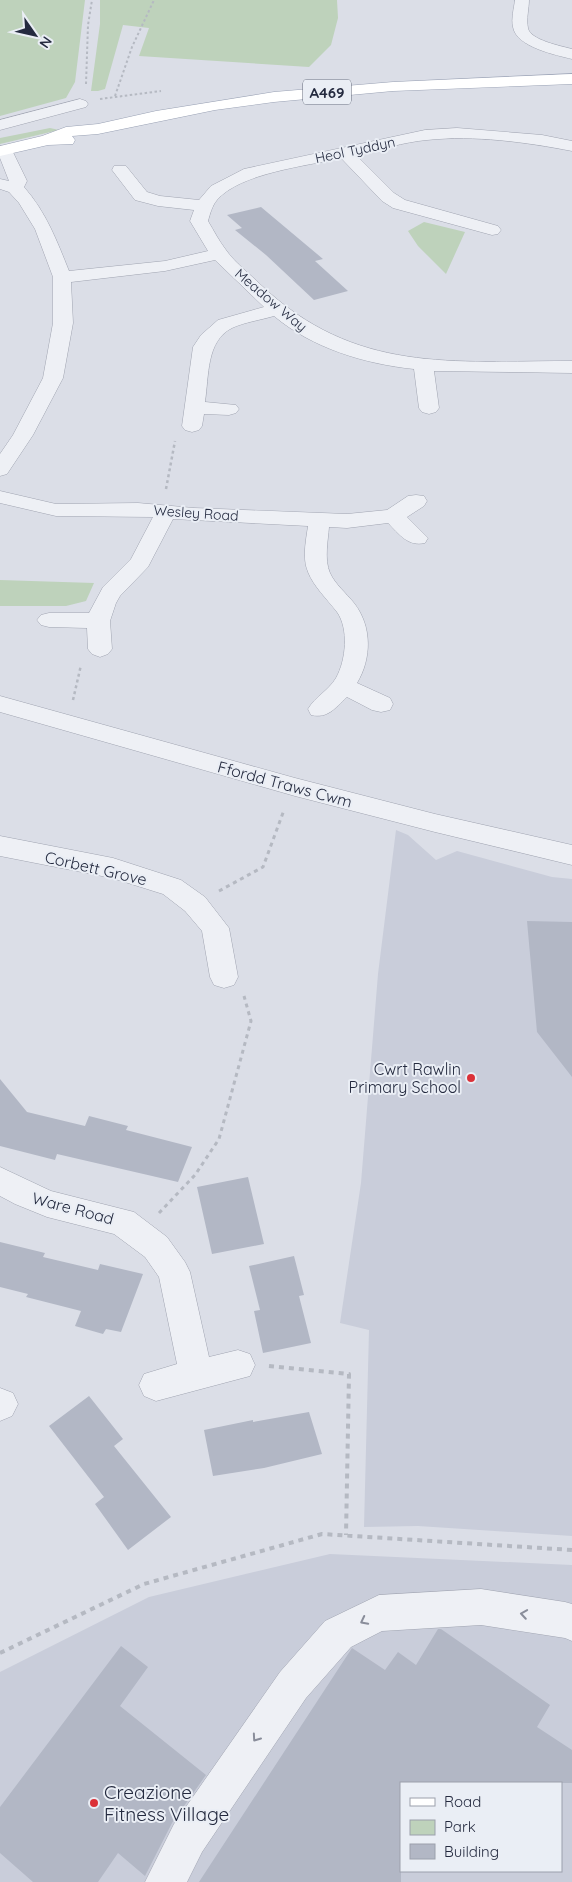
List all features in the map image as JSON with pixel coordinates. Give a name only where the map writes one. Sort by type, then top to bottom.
[{"type":"main road","name":"A469","points":[[2,150],[48,140],[64,141],[80,137],[88,131],[144,117],[224,104],[359,88],[572,79]]},
{"type":"street","points":[[522,0],[520,28],[524,35],[533,42],[572,54]]},
{"type":"street","points":[[0,125],[80,104]]},
{"type":"street","name":"Heol Tyddyn","points":[[202,206],[227,183],[250,173],[425,135],[458,133],[542,140],[572,146]]},
{"type":"street","points":[[0,470],[23,435],[53,378],[63,323],[62,277],[44,229],[26,200],[7,186],[18,181],[13,173],[8,156],[2,150]]},
{"type":"street","points":[[344,152],[388,197],[399,204],[492,230]]},
{"type":"street","points":[[62,277],[165,266],[219,254],[199,222],[202,206],[158,202],[141,196],[120,170]]},
{"type":"street","points":[[464,223],[476,210]]},
{"type":"street","name":"Meadow Way","points":[[219,254],[278,309],[307,331],[338,346],[381,359],[424,365],[572,367]]},
{"type":"street","points":[[229,409],[194,416],[203,347],[211,335],[225,324],[278,309]]},
{"type":"street","points":[[424,365],[429,408]]},
{"type":"street","name":"Wesley Road","points":[[0,497],[56,510],[138,509],[163,512],[347,521],[393,516],[416,501]]},
{"type":"street","points":[[100,649],[98,621],[111,592],[140,562],[163,512]]},
{"type":"street","points":[[393,516],[416,538]]},
{"type":"street","points":[[318,520],[317,567],[323,579],[350,613],[356,629],[356,650],[351,669],[343,686],[320,709]]},
{"type":"street","points":[[50,620],[98,621]]},
{"type":"street","points":[[343,686],[381,704]]},
{"type":"street","name":"Ffordd Traws Cwm","points":[[0,704],[426,821],[572,855]]},
{"type":"street","name":"Corbett Grove","points":[[0,846],[113,868],[172,887],[195,904],[215,928],[224,977]]},
{"type":"street","name":"Ware Road","points":[[0,1180],[26,1195],[47,1204],[123,1222],[156,1247],[174,1272],[196,1375]]},
{"type":"street","points":[[156,1385],[238,1365]]},
{"type":"street","points":[[165,1882],[188,1838],[293,1685],[338,1634],[379,1613],[481,1607],[565,1620],[572,1623]]},
{"type":"path","points":[[80,104],[87,88],[88,24],[92,0]]},
{"type":"path","points":[[115,96],[126,57],[141,22],[154,0]]},
{"type":"path","points":[[163,512],[176,433],[194,416]]},
{"type":"path","points":[[60,722],[72,704],[83,655],[100,649]]},
{"type":"path","points":[[195,904],[263,867],[284,810]]},
{"type":"path","points":[[140,1233],[195,1175],[219,1139],[251,1022],[242,990],[224,977]]},
{"type":"path","points":[[238,1365],[248,1364],[349,1374],[346,1535]]},
{"type":"path","points":[[0,1654],[144,1584],[322,1534],[572,1550]]},
{"type":"shaded area","name":"Cwrt Rawlin Primary School","points":[[396,830],[408,835],[436,860],[457,851],[552,877],[572,879],[572,1536],[418,1526],[364,1527],[369,1330],[340,1323],[361,1183],[378,974]]},
{"type":"shaded area","points":[[330,1554],[572,1565],[572,1882],[0,1882],[0,1672],[149,1597]]},
{"type":"green space","points":[[0,0],[85,0],[75,82],[66,98],[0,116]]},
{"type":"green space","points":[[100,0],[337,0],[338,18],[331,45],[309,67],[139,56],[149,28],[123,25],[105,89],[91,91],[100,24]]},
{"type":"green space","points":[[50,128],[59,130],[0,144],[0,138]]},
{"type":"green space","points":[[424,222],[465,232],[446,274],[418,246],[408,231]]},
{"type":"green space","points":[[0,580],[94,583],[86,601],[66,606],[0,606]]},
{"type":"building","points":[[261,207],[323,259],[315,261],[348,291],[314,300],[266,255],[235,230],[242,228],[227,215]]},
{"type":"building","points":[[527,921],[572,922],[572,1077],[537,1032]]},
{"type":"building","points":[[0,1079],[27,1112],[85,1126],[89,1116],[128,1126],[126,1130],[192,1147],[178,1182],[57,1154],[55,1160],[0,1146]]},
{"type":"building","points":[[248,1177],[264,1244],[212,1254],[197,1187]]},
{"type":"building","points":[[0,1242],[45,1253],[43,1257],[98,1270],[100,1264],[143,1274],[121,1332],[106,1329],[103,1334],[75,1326],[81,1311],[26,1297],[28,1294],[0,1287]]},
{"type":"building","points":[[294,1256],[304,1295],[299,1296],[311,1343],[263,1353],[254,1311],[260,1310],[249,1266]]},
{"type":"building","points":[[89,1396],[123,1439],[114,1446],[171,1517],[128,1550],[95,1504],[104,1497],[49,1426]]},
{"type":"building","points":[[309,1412],[322,1454],[264,1468],[213,1476],[204,1430],[253,1420],[253,1422]]},
{"type":"building","points":[[438,1629],[441,1629],[550,1705],[537,1727],[572,1750],[572,1783],[400,1782],[401,1882],[199,1882],[352,1648],[385,1670],[398,1652],[416,1665]]},
{"type":"building","points":[[121,1646],[148,1667],[120,1706],[206,1775],[172,1823],[145,1876],[118,1853],[98,1882],[33,1882],[0,1853],[0,1807]]},
{"type":"place","name":"Cwrt Rawlin Primary School","points":[[471,1078]]},
{"type":"place","name":"Creazione Fitness Village","points":[[94,1803]]}]
